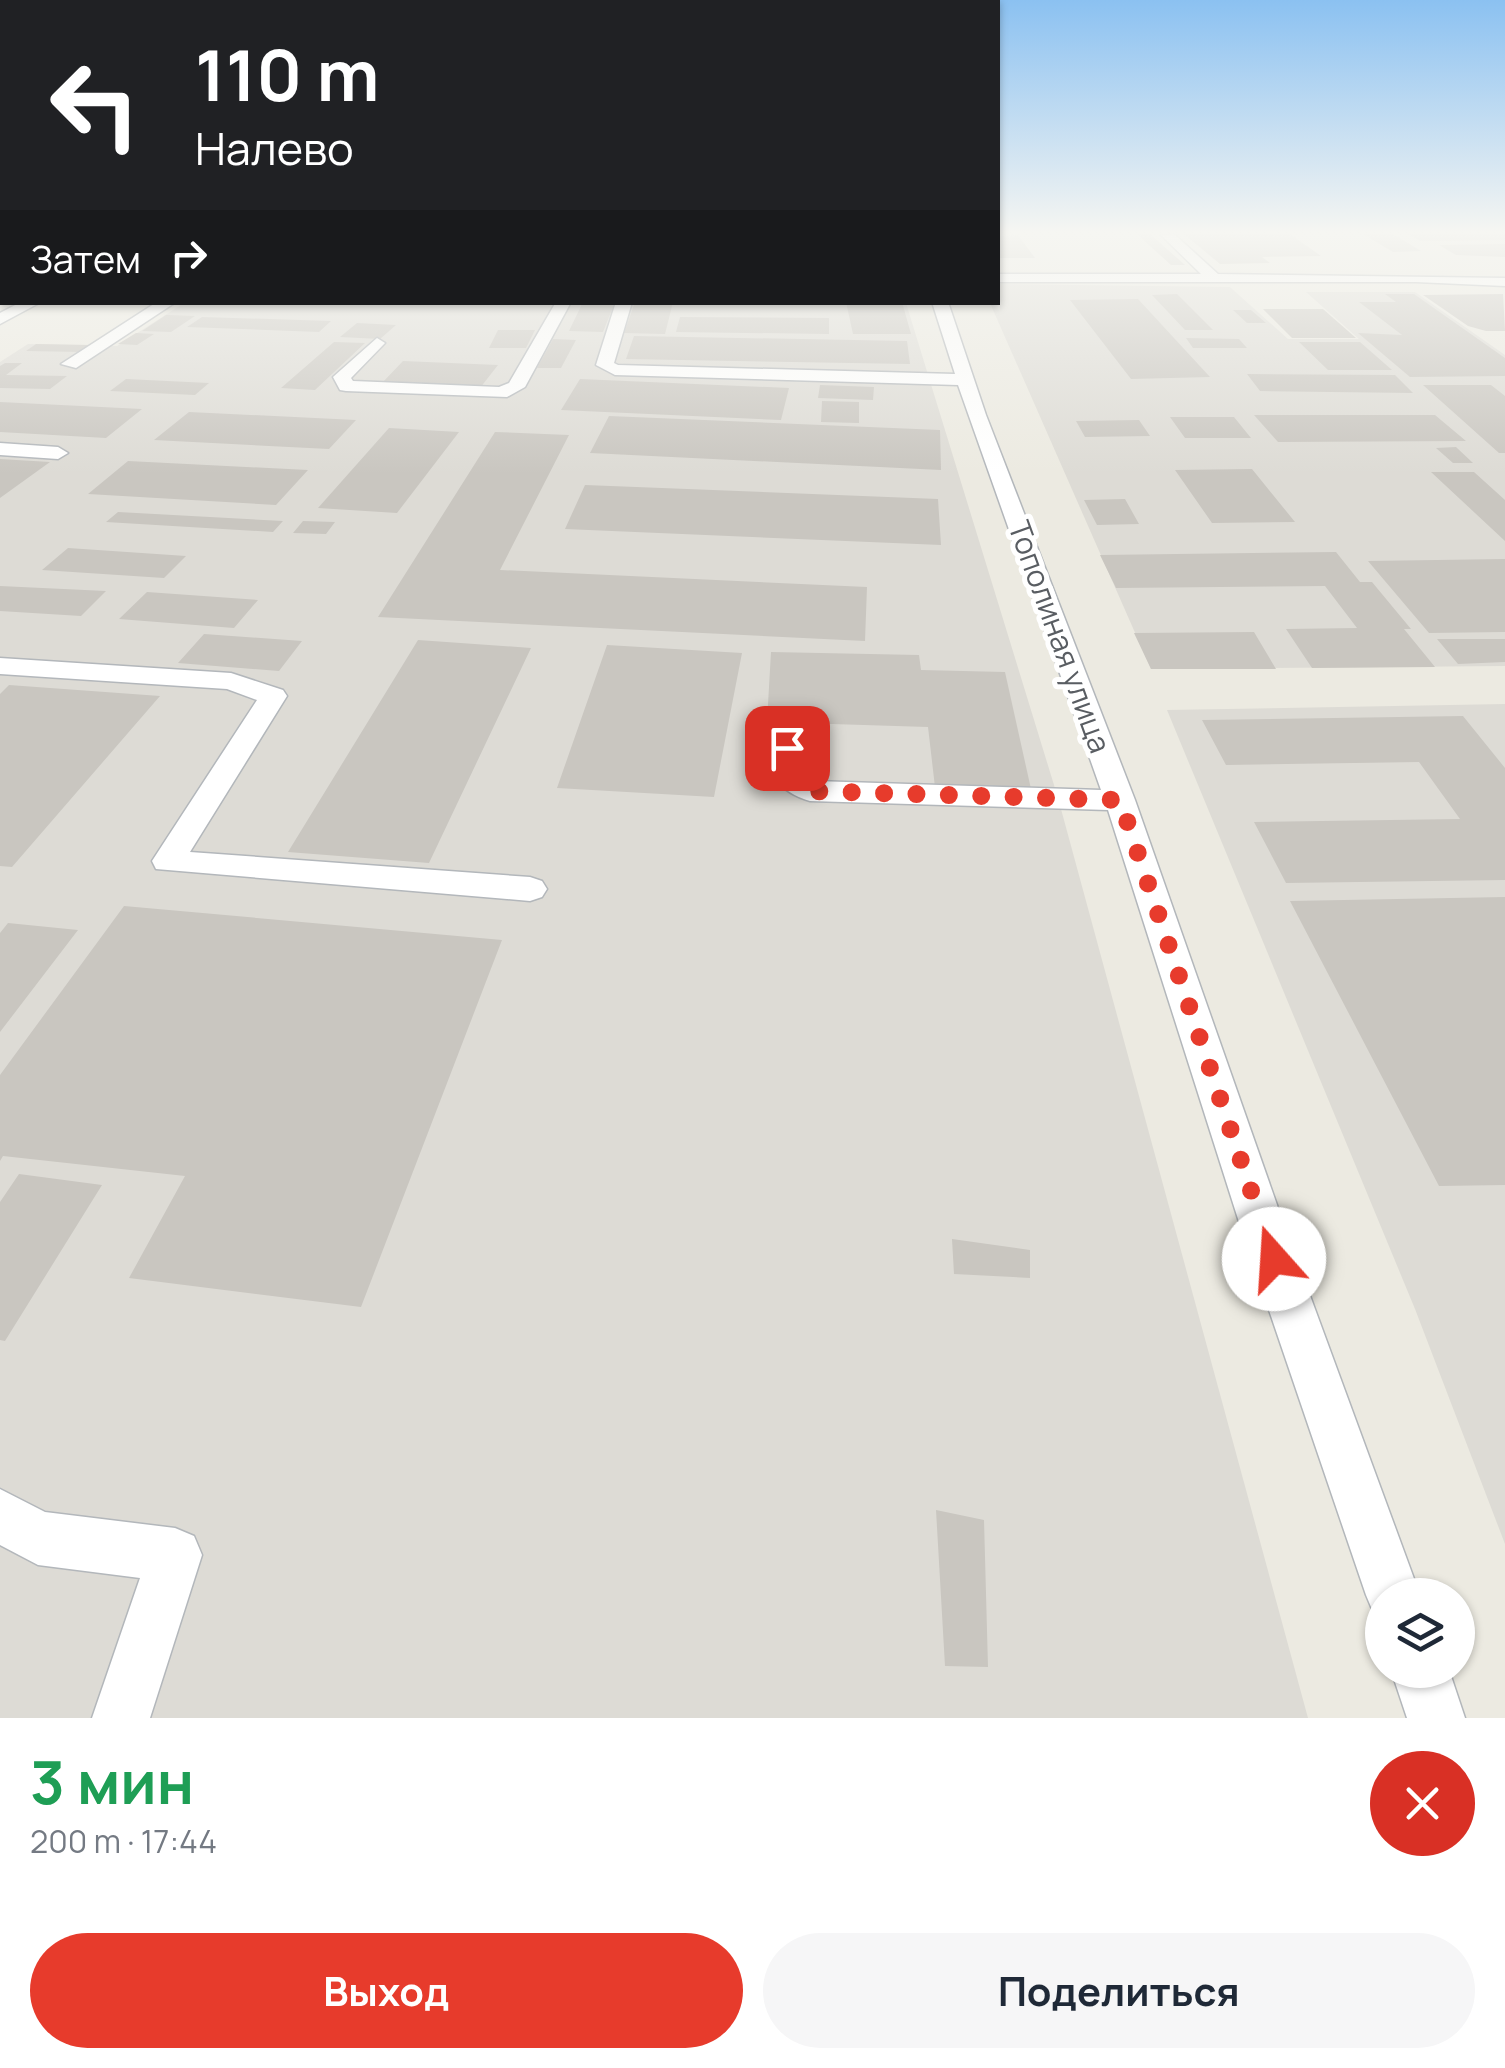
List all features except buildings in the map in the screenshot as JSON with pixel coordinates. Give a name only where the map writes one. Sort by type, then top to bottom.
[{"type":"street","points":[[70,364],[150,314]]},
{"type":"street","points":[[377,343],[342,377],[346,386],[500,393],[516,387],[557,314]]},
{"type":"street","points":[[620,314],[604,365],[615,370],[966,380]]},
{"type":"street","name":"Тополиная улица","points":[[944,314],[1120,800],[1261,1222],[1387,1578]]},
{"type":"street","points":[[0,449],[58,452]]},
{"type":"street","points":[[0,666],[231,682],[273,696],[168,861],[530,889]]},
{"type":"street","points":[[787,748],[790,781],[810,791],[1120,800]]},
{"type":"street","points":[[0,1516],[38,1538],[175,1555],[121,1718]]},
{"type":"street","points":[[1426,1688],[1436,1718]]},
{"type":"shaded area","points":[[167,314],[909,314],[1058,798],[1308,1718],[0,1718],[0,362],[28,344],[117,346]]},
{"type":"shaded area","points":[[995,314],[1260,314],[1288,339],[1359,339],[1331,314],[1447,314],[1505,355],[1505,666],[1151,669]]},
{"type":"shaded area","points":[[1505,704],[1505,1544],[1415,1309],[1167,710]]},
{"type":"route","points":[[787,748],[790,781],[810,791],[1120,800],[1274,1259]]}]
